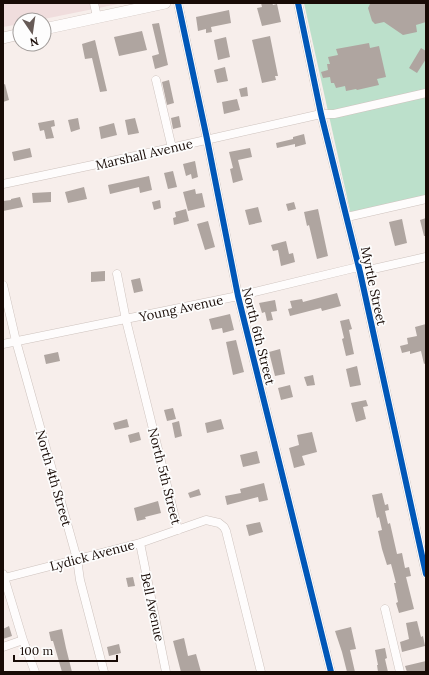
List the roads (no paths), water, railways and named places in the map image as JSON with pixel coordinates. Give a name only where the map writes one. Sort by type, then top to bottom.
[{"type":"main road","points":[[52,27],[165,3]]},
{"type":"street","points":[[94,3],[97,17]]},
{"type":"street","name":"North 6th Street","points":[[178,3],[238,296],[331,672]]},
{"type":"street","name":"Myrtle Street","points":[[298,3],[321,114],[347,216],[426,574]]},
{"type":"street","points":[[156,80],[172,148]]},
{"type":"street","name":"Marshall Avenue","points":[[3,184],[321,114],[334,114],[426,93]]},
{"type":"street","points":[[347,216],[426,199]]},
{"type":"street","name":"Young Avenue","points":[[3,344],[126,320],[359,269],[426,257]]},
{"type":"street","name":"North 5th Street","points":[[117,274],[126,320],[178,530],[206,520],[219,523],[224,527],[261,672]]},
{"type":"street","name":"North 4th Street","points":[[3,285],[16,342],[77,559],[80,580],[104,672]]},
{"type":"street","name":"Lydick Avenue","points":[[4,576],[77,559],[178,530]]},
{"type":"street","name":"Bell Avenue","points":[[140,542],[166,672]]},
{"type":"street","points":[[4,576],[23,640],[35,672]]},
{"type":"street","points":[[385,609],[400,672]]},
{"type":"street","points":[[3,647],[23,640]]}]
